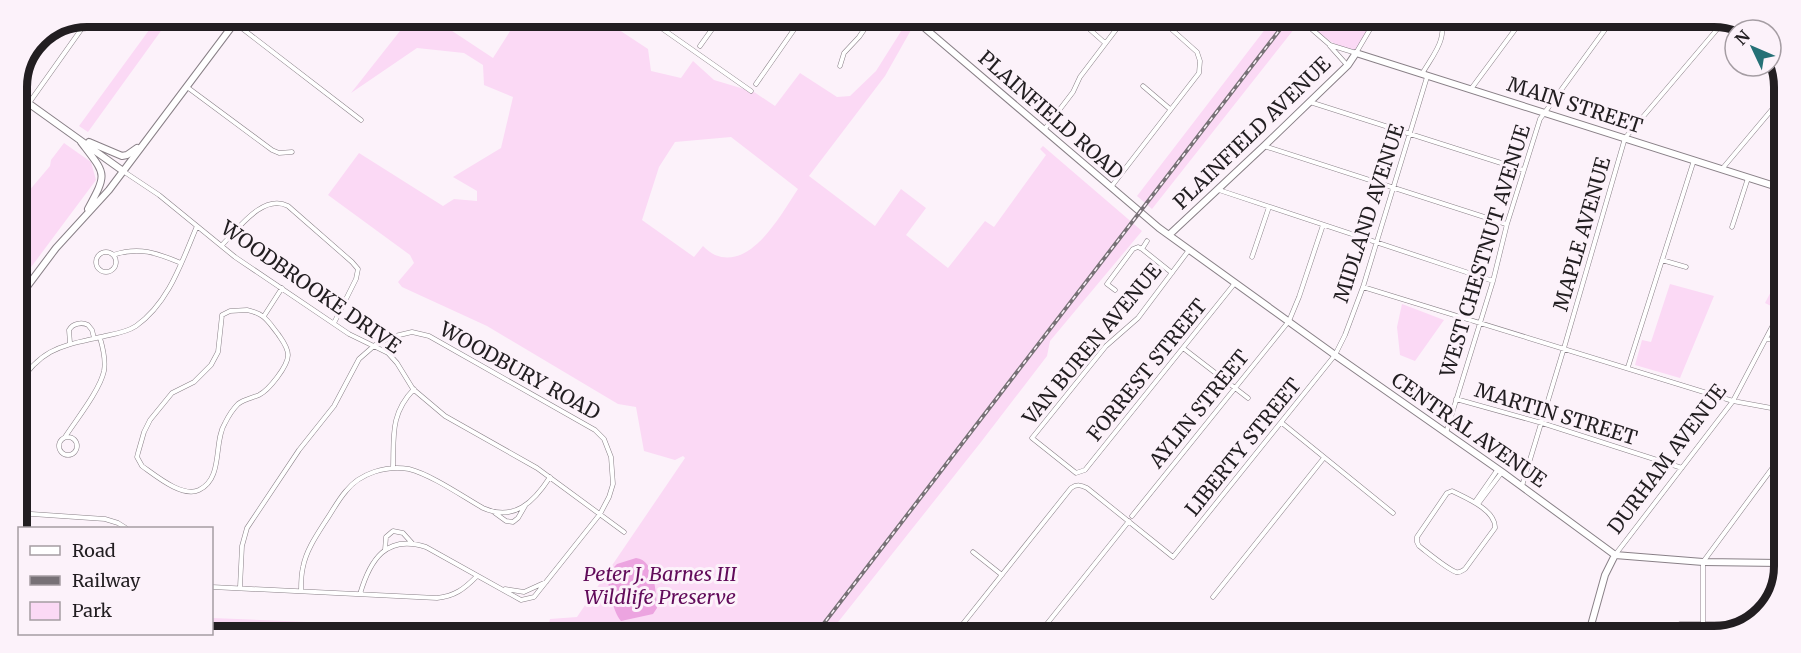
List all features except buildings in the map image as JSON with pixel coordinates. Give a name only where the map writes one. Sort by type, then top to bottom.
[{"type":"street","points":[[27,287],[56,248],[109,190],[232,27]]},
{"type":"street","points":[[246,27],[361,120]]},
{"type":"street","points":[[660,27],[751,91]]},
{"type":"street","points":[[700,46],[714,27]]},
{"type":"street","points":[[756,84],[796,27]]},
{"type":"street","points":[[840,66],[844,52],[866,27]]},
{"type":"street","name":"PLAINFIELD ROAD","points":[[924,27],[1110,188],[1169,235]]},
{"type":"street","points":[[1087,27],[1105,44]]},
{"type":"street","points":[[1044,130],[1073,93],[1080,77],[1118,27]]},
{"type":"street","points":[[1110,188],[1199,73],[1200,61],[1197,52],[1169,27]]},
{"type":"street","points":[[1309,27],[1348,65]]},
{"type":"street","points":[[1329,45],[1356,53],[1371,27]]},
{"type":"street","name":"MIDLAND AVENUE","points":[[1335,355],[1345,336],[1363,287],[1410,134],[1424,76],[1440,44],[1442,27]]},
{"type":"street","points":[[1471,90],[1517,27]]},
{"type":"street","name":"WEST CHESTNUT AVENUE","points":[[1446,433],[1493,281],[1507,224],[1539,119],[1607,27]]},
{"type":"street","points":[[80,28],[29,103],[123,171]]},
{"type":"street","name":"MAPLE AVENUE","points":[[1522,487],[1625,138],[1719,28]]},
{"type":"street","name":"PLAINFIELD AVENUE","points":[[1169,235],[1348,65],[1356,53]]},
{"type":"street","name":"MAIN STREET","points":[[1356,53],[1774,186]]},
{"type":"street","points":[[187,86],[272,150],[279,153],[292,152]]},
{"type":"street","points":[[1143,86],[1170,109]]},
{"type":"street","points":[[1310,101],[1523,170]]},
{"type":"street","points":[[1722,169],[1774,107]]},
{"type":"street","points":[[77,137],[122,156],[143,145]]},
{"type":"street","points":[[77,137],[99,165],[102,174],[101,184],[83,217]]},
{"type":"street","points":[[1264,146],[1507,224]]},
{"type":"street","points":[[1628,367],[1694,160]]},
{"type":"street","name":"WOODBROOKE DRIVE","points":[[123,171],[159,195],[235,257],[350,334],[388,353],[414,390],[445,416],[537,468],[624,532]]},
{"type":"street","points":[[1732,227],[1748,178]]},
{"type":"street","points":[[1218,190],[1493,281]]},
{"type":"street","points":[[222,245],[263,206],[272,202],[281,202],[288,206],[358,269],[356,279],[334,323]]},
{"type":"street","points":[[1252,257],[1269,207]]},
{"type":"street","name":"AYLIN STREET","points":[[1132,516],[1289,321],[1323,225]]},
{"type":"street","points":[[27,371],[42,357],[70,343],[134,328],[145,319],[168,291],[197,226]]},
{"type":"street","name":"CENTRAL AVENUE","points":[[1169,235],[1615,555]]},
{"type":"street","points":[[1142,249],[1148,241]]},
{"type":"street","points":[[1115,290],[1107,284],[1133,249],[1138,247],[1172,273]]},
{"type":"street","points":[[113,255],[116,262],[114,268],[107,272],[99,270],[96,262],[98,256],[105,252],[113,255],[127,250],[165,256],[181,263]]},
{"type":"street","name":"VAN BUREN AVENUE","points":[[1080,473],[1076,473],[1032,438],[1106,346],[1138,318],[1190,250]]},
{"type":"street","points":[[1662,260],[1686,267]]},
{"type":"street","name":"FORREST STREET","points":[[1080,473],[1089,466],[1236,283]]},
{"type":"street","points":[[1363,287],[1733,401],[1774,409]]},
{"type":"street","points":[[264,316],[282,288]]},
{"type":"street","points":[[246,310],[258,312],[264,316],[284,344],[288,353],[286,363],[264,392],[239,404],[232,412],[223,426],[214,470],[205,486],[196,491],[176,488],[142,465],[137,457],[150,420],[172,393],[194,382],[211,365],[218,352],[221,318],[225,312],[246,310]]},
{"type":"street","points":[[65,437],[71,437],[77,442],[76,451],[71,455],[63,454],[58,449],[59,443],[100,381],[104,369],[104,353],[88,325],[80,323],[69,330],[70,343]]},
{"type":"street","name":"DURHAM AVENUE","points":[[1591,626],[1605,575],[1615,555],[1733,401],[1774,323]]},
{"type":"street","name":"WOODBURY ROAD","points":[[240,587],[242,546],[247,528],[299,450],[334,406],[359,359],[375,345],[391,337],[419,333],[429,336],[595,430],[601,434],[609,448],[613,484],[600,514],[538,594],[525,600],[520,600],[476,577],[426,547],[413,544],[403,533],[393,531],[386,537],[385,550]]},
{"type":"street","points":[[1766,339],[1774,340]]},
{"type":"street","points":[[1183,348],[1248,398]]},
{"type":"street","name":"LIBERTY STREET","points":[[1129,521],[1173,557],[1335,355]]},
{"type":"street","points":[[393,468],[394,425],[405,400],[414,390]]},
{"type":"street","name":"MARTIN STREET","points":[[1456,399],[1542,423],[1682,468]]},
{"type":"street","points":[[1282,423],[1323,459],[1393,513]]},
{"type":"street","points":[[1213,597],[1323,459]]},
{"type":"street","points":[[1704,624],[1703,562],[1774,466]]},
{"type":"street","points":[[301,591],[303,567],[308,552],[346,490],[365,476],[375,472],[393,468],[422,473],[483,508],[495,512],[512,512],[525,506]]},
{"type":"street","points":[[1476,503],[1500,471]]},
{"type":"street","points":[[495,512],[506,521],[513,522],[550,477]]},
{"type":"street","points":[[961,626],[1071,488],[1078,485],[1087,488],[1129,521],[1045,626]]},
{"type":"street","points":[[1452,491],[1476,503],[1494,520],[1495,528],[1465,569],[1456,572],[1419,546],[1417,537],[1447,493],[1452,491]]},
{"type":"street","points":[[27,514],[105,519],[124,527]]},
{"type":"street","points":[[360,594],[366,573],[385,550],[400,544],[413,544]]},
{"type":"street","points":[[973,552],[1002,575]]},
{"type":"street","points":[[1615,555],[1703,562],[1774,563]]},
{"type":"street","points":[[213,587],[437,598],[459,593],[476,577]]},
{"type":"street","points":[[498,587],[524,592],[547,582]]},
{"type":"street","points":[[1678,626],[1680,624],[1730,624]]},
{"type":"green space","points":[[151,27],[164,27],[88,132],[79,126]]},
{"type":"green space","name":"Peter J. Barnes III Wildlife Preserve","points":[[403,27],[446,27],[493,58],[513,27],[615,27],[648,49],[651,71],[681,78],[693,61],[714,80],[754,92],[775,106],[800,73],[837,97],[850,96],[876,71],[904,27],[907,27],[911,30],[885,76],[809,176],[875,226],[901,189],[926,208],[906,235],[948,268],[985,221],[994,227],[1046,155],[1040,149],[1043,146],[1142,231],[1050,341],[1047,356],[835,626],[548,626],[550,619],[577,617],[685,458],[683,456],[675,460],[644,451],[636,407],[618,404],[487,326],[402,287],[398,282],[414,263],[410,255],[328,195],[359,153],[443,206],[454,199],[477,201],[477,191],[453,177],[501,148],[513,97],[484,85],[483,65],[464,53],[417,48],[351,93]],"holes":[[[731,137],[798,189],[764,237],[741,255],[728,257],[715,255],[703,246],[694,257],[642,220],[659,167],[675,142]]]},
{"type":"green space","points":[[1267,27],[1296,27],[1152,209],[1137,196]]},
{"type":"green space","points":[[1311,27],[1370,27],[1355,52],[1321,35]]},
{"type":"green space","points":[[64,143],[91,162],[96,180],[27,273],[27,193],[50,166],[51,160]]},
{"type":"green space","points":[[1670,284],[1714,296],[1680,378],[1635,365],[1642,340],[1651,342]]},
{"type":"green space","points":[[1774,286],[1774,308],[1765,303]]},
{"type":"green space","points":[[1402,304],[1444,320],[1415,361],[1400,355],[1397,327]]},
{"type":"green space","points":[[213,618],[403,626],[213,626]]},
{"type":"shaded area","points":[[636,558],[642,560],[651,571],[657,608],[653,614],[621,621],[611,598],[608,573],[617,564]]},
{"type":"railway","points":[[822,626],[1282,27]]}]
